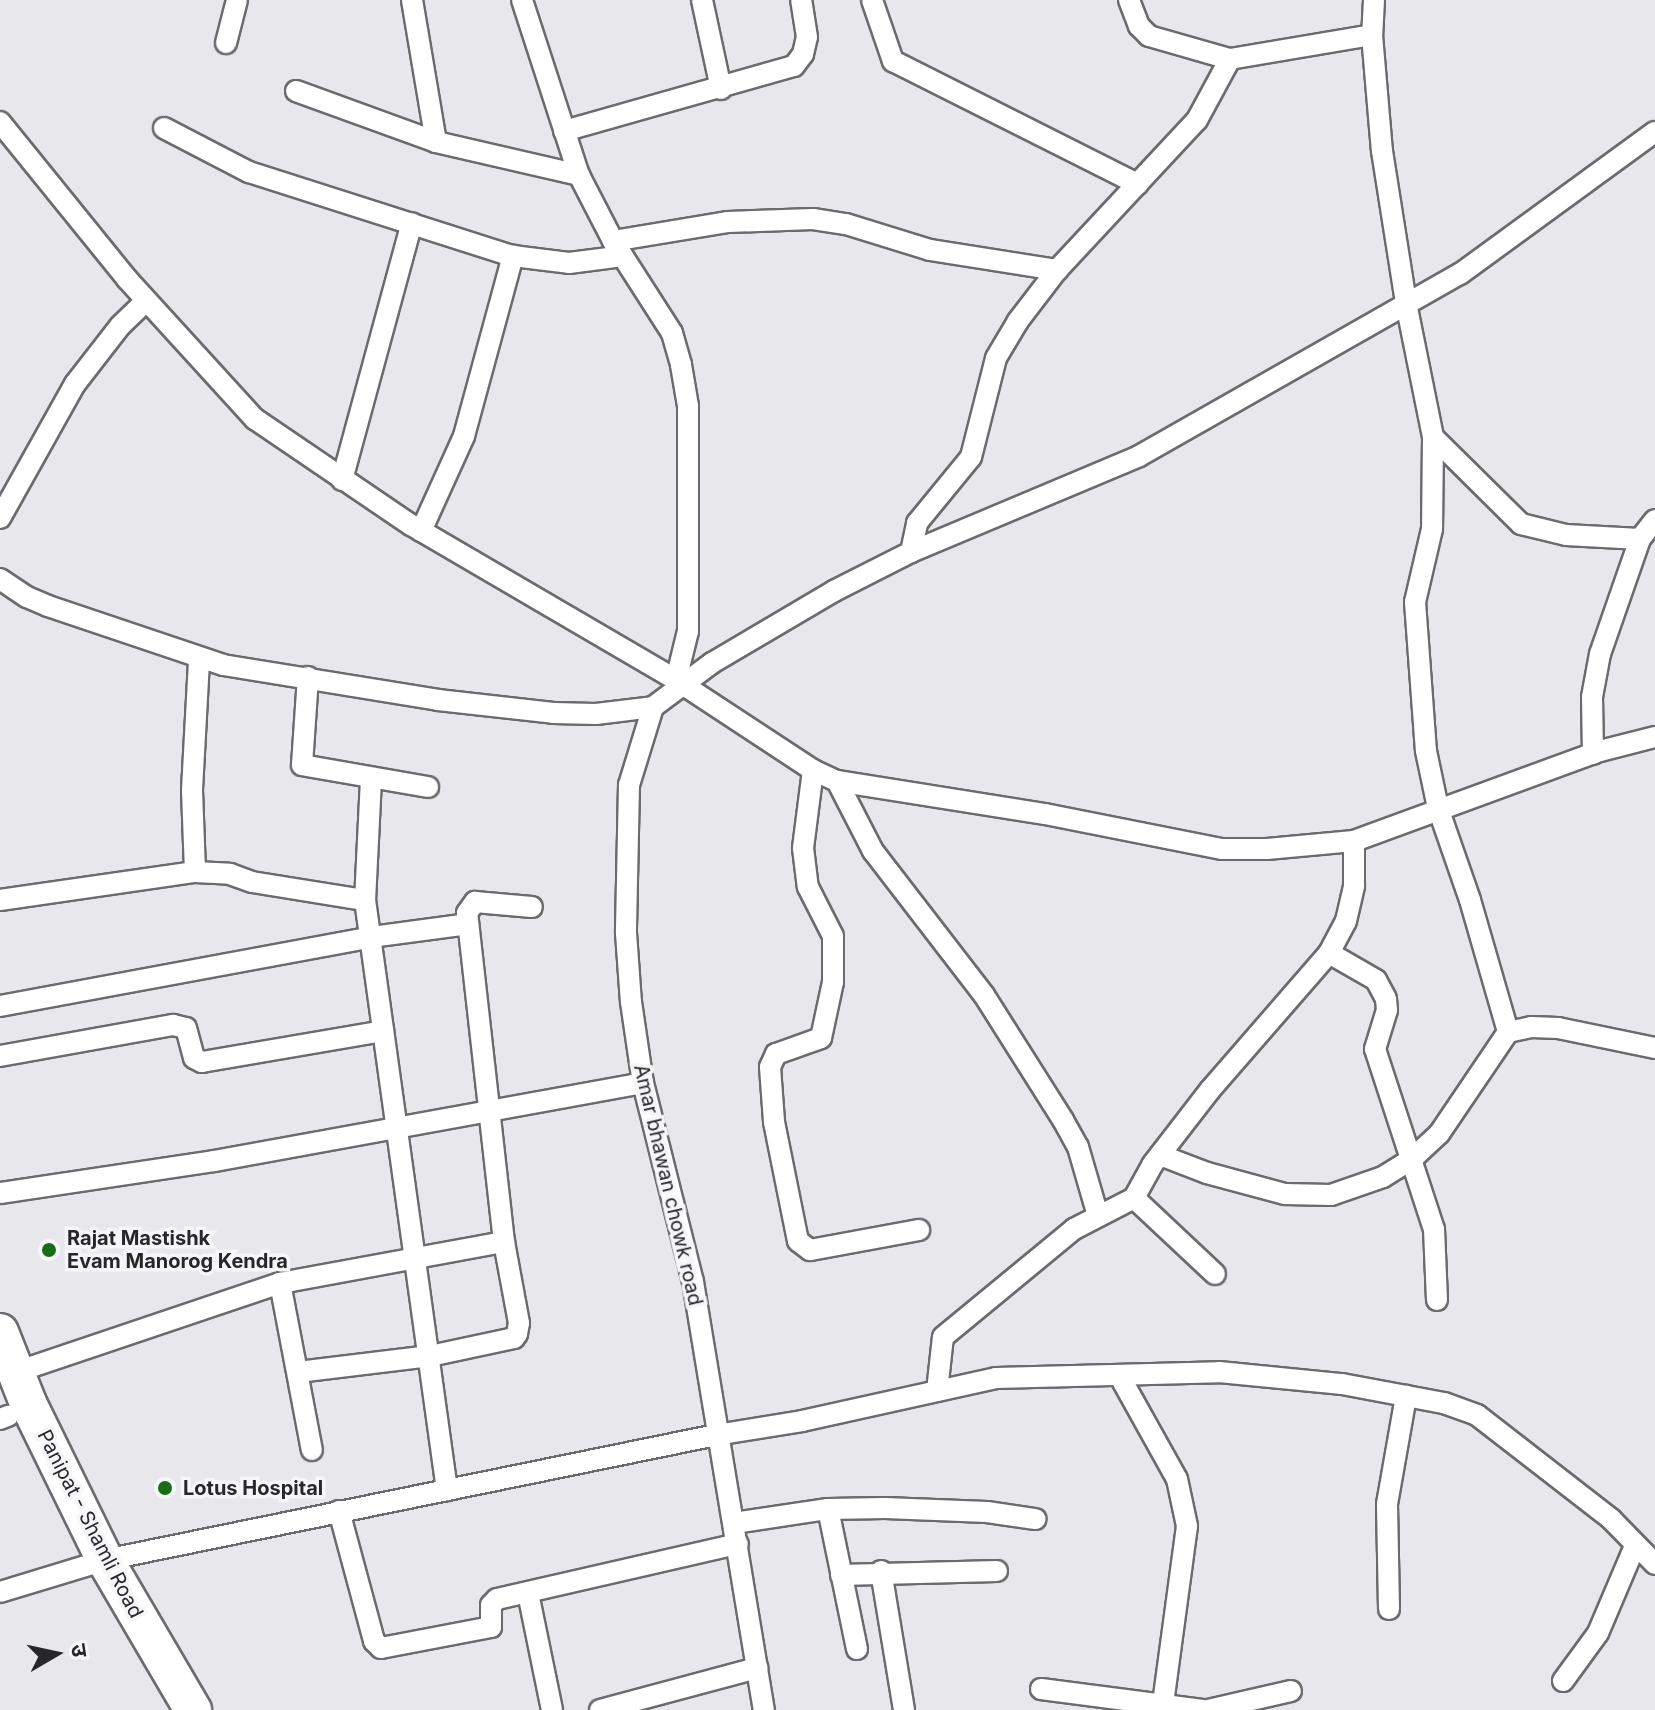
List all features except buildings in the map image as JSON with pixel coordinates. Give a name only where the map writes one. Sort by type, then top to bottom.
[{"type":"highway","name":"Panipat - Shamli Road","points":[[0,1332],[6,1401],[94,1564],[163,1710]]},
{"type":"highway","name":"Panipat - Shamli Road","points":[[94,1564],[193,1710]]},
{"type":"street","points":[[226,43],[237,0]]},
{"type":"street","points":[[412,0],[436,142]]},
{"type":"street","points":[[522,0],[579,175],[618,248],[672,333],[688,406],[688,640],[678,682]]},
{"type":"street","points":[[702,0],[721,89]]},
{"type":"street","points":[[564,131],[784,71],[800,60],[807,37],[801,0]]},
{"type":"street","points":[[872,0],[893,61],[1138,184]]},
{"type":"street","points":[[1129,0],[1139,26],[1149,36],[1230,59],[1372,35]]},
{"type":"street","points":[[1374,0],[1372,35],[1382,151],[1406,303],[1433,437],[1432,529],[1415,602],[1426,751],[1438,808],[1470,900],[1508,1032]]},
{"type":"street","points":[[911,552],[917,523],[971,457],[996,358],[1034,298],[1197,120],[1230,59]]},
{"type":"street","points":[[296,91],[436,142],[579,175]]},
{"type":"street","points":[[0,122],[146,301],[255,419],[421,531],[678,682],[813,770],[837,781],[1045,814],[1222,849],[1267,849],[1354,841],[1593,754],[1655,737]]},
{"type":"street","points":[[164,128],[249,172],[513,256],[569,263],[728,222],[813,219],[846,224],[930,250],[1057,270]]},
{"type":"street","points":[[2,584],[48,606],[199,659],[438,700],[553,713],[596,714],[653,707],[678,682],[834,591],[911,552],[1139,456],[1460,274],[1655,132]]},
{"type":"street","points":[[342,480],[412,223]]},
{"type":"street","points":[[421,531],[456,457],[472,410],[513,256]]},
{"type":"street","points":[[0,518],[75,384],[120,326],[146,301]]},
{"type":"street","points":[[1433,437],[1521,524],[1566,535],[1640,539]]},
{"type":"street","points":[[1593,754],[1593,683],[1640,539],[1655,520]]},
{"type":"street","points":[[195,872],[192,790],[199,659]]},
{"type":"street","points":[[308,677],[301,763],[371,779],[428,787]]},
{"type":"street","name":"Amar bhawan chowk road","points":[[653,707],[634,761],[628,800],[626,933],[643,1083],[684,1237],[764,1710]]},
{"type":"street","points":[[813,770],[803,848],[808,887],[833,936],[833,982],[821,1038],[776,1054],[770,1067],[774,1122],[798,1241],[810,1250],[919,1230]]},
{"type":"street","points":[[371,779],[365,900],[447,1490]]},
{"type":"street","points":[[837,781],[873,851],[984,995],[1063,1120],[1081,1158],[1098,1216]]},
{"type":"street","points":[[937,1391],[943,1337],[1074,1229],[1134,1198],[1160,1155],[1210,1090],[1329,953],[1349,909],[1354,885],[1354,841]]},
{"type":"street","points":[[0,900],[195,872],[230,874],[252,882],[365,900]]},
{"type":"street","points":[[298,1372],[430,1356],[514,1338],[517,1334],[519,1323],[504,1242],[492,1110],[467,909],[475,902],[532,907]]},
{"type":"street","points":[[0,1006],[371,937],[468,924]]},
{"type":"street","points":[[1329,953],[1376,980],[1383,990],[1387,1010],[1375,1049],[1434,1229],[1437,1300]]},
{"type":"street","points":[[0,1056],[173,1025],[186,1028],[194,1058],[202,1062],[383,1031]]},
{"type":"street","points":[[1160,1155],[1207,1173],[1285,1194],[1331,1195],[1383,1177],[1412,1159],[1439,1134],[1508,1032],[1531,1027],[1558,1028],[1655,1048]]},
{"type":"street","points":[[0,1193],[214,1161],[398,1125],[643,1083]]},
{"type":"street","points":[[1134,1198],[1215,1274]]},
{"type":"street","points":[[6,1401],[280,1283],[504,1242]]},
{"type":"street","points":[[280,1283],[312,1450]]},
{"type":"street","points":[[0,1592],[94,1564],[339,1511],[716,1435],[802,1421],[996,1378],[1219,1372],[1342,1384],[1444,1403],[1477,1415],[1611,1519],[1655,1564]]},
{"type":"street","points":[[1119,1375],[1177,1479],[1187,1526],[1163,1707]]},
{"type":"street","points":[[1389,1609],[1387,1504],[1406,1396]]},
{"type":"street","points":[[734,1523],[828,1509],[987,1512],[1035,1519]]},
{"type":"street","points":[[828,1509],[857,1649]]},
{"type":"street","points":[[339,1511],[374,1641],[381,1648],[489,1628],[492,1626],[493,1601],[738,1544]]},
{"type":"street","points":[[1563,1681],[1598,1633],[1635,1546]]},
{"type":"street","points":[[841,1575],[881,1571],[997,1571]]},
{"type":"street","points":[[881,1571],[904,1710]]},
{"type":"street","points":[[528,1593],[552,1710]]},
{"type":"street","points":[[605,1710],[757,1668]]},
{"type":"street","points":[[1041,1689],[1205,1710],[1291,1691]]},
{"type":"place","name":"Rajat Mastishk Evam Manorog Kendra","points":[[49,1250]]},
{"type":"place","name":"Lotus Hospital","points":[[165,1488]]}]
